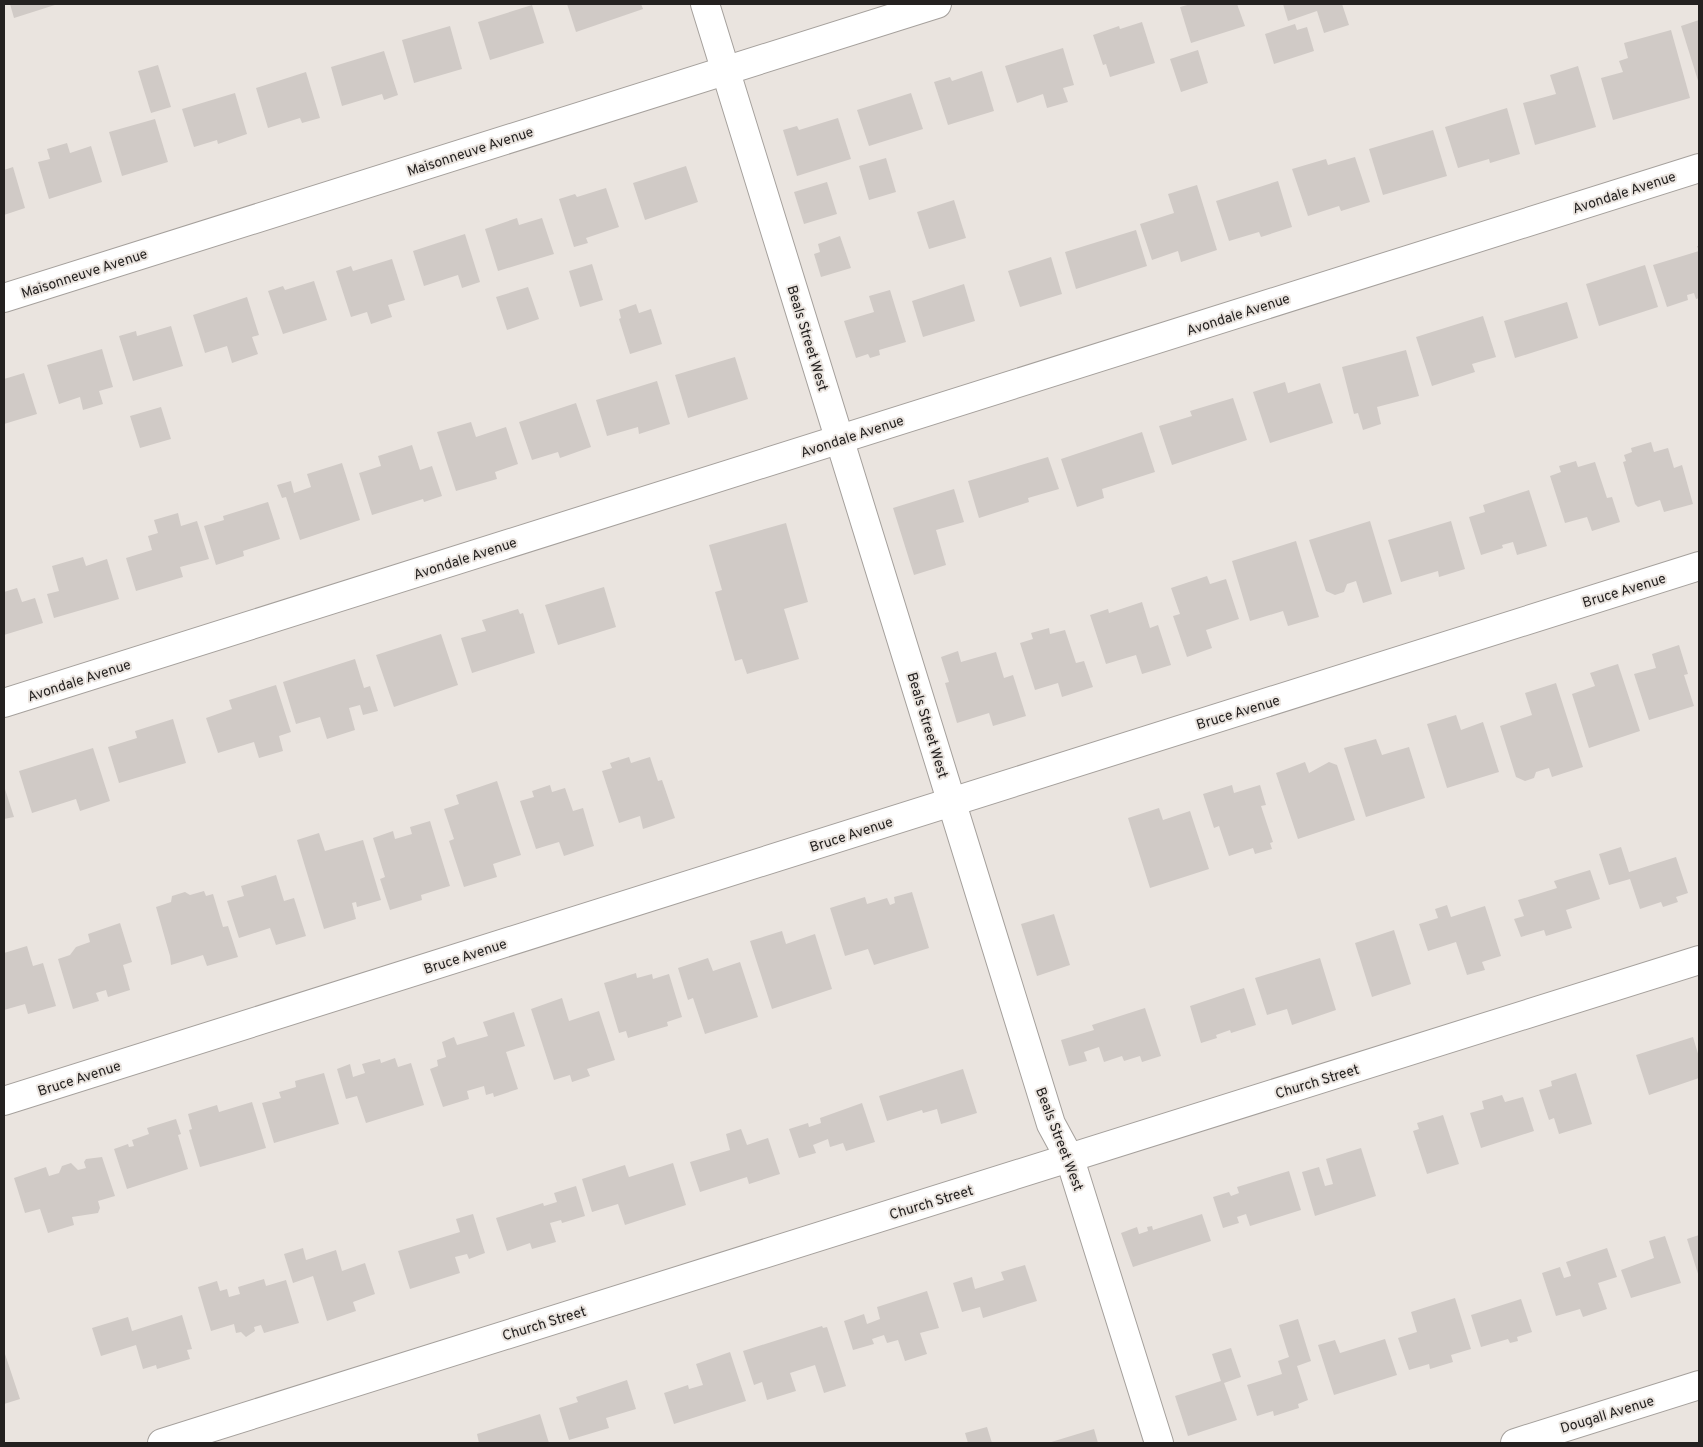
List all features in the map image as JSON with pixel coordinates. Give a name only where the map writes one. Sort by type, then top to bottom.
[{"type":"street","name":"Beals Street West","points":[[705,4],[1052,1124],[1070,1159],[1159,1443]]},
{"type":"street","name":"Maisonneuve Avenue","points":[[4,298],[937,4]]},
{"type":"street","name":"Avondale Avenue","points":[[4,703],[1699,168]]},
{"type":"street","name":"Bruce Avenue","points":[[4,1102],[1699,566]]},
{"type":"street","name":"Church Street","points":[[162,1443],[1699,960]]},
{"type":"street","name":"Dougall Avenue","points":[[1515,1443],[1699,1385]]},
{"type":"building","points":[[10,4],[58,4],[14,18]]},
{"type":"building","points":[[567,4],[641,4],[643,9],[576,32]]},
{"type":"building","points":[[1191,4],[1237,4],[1245,26],[1191,43],[1180,7]]},
{"type":"building","points":[[1283,4],[1342,4],[1349,25],[1324,33],[1317,11],[1288,21]]},
{"type":"building","points":[[532,5],[544,43],[490,60],[478,22]]},
{"type":"building","points":[[1699,20],[1699,84],[1681,26]]},
{"type":"building","points":[[1142,22],[1155,63],[1110,77],[1106,64],[1103,65],[1093,35],[1119,26],[1120,29]]},
{"type":"building","points":[[1295,24],[1297,30],[1307,27],[1314,51],[1274,64],[1265,34]]},
{"type":"building","points":[[450,26],[462,69],[414,83],[402,40]]},
{"type":"building","points":[[1671,30],[1690,98],[1613,120],[1601,78],[1623,72],[1619,61],[1628,58],[1624,43]]},
{"type":"building","points":[[1063,48],[1074,85],[1063,88],[1068,102],[1047,108],[1043,94],[1017,103],[1005,66]]},
{"type":"building","points":[[1198,50],[1208,83],[1181,92],[1170,59]]},
{"type":"building","points":[[384,51],[398,95],[384,100],[382,94],[342,106],[331,67]]},
{"type":"building","points":[[158,65],[171,107],[151,113],[138,71]]},
{"type":"building","points":[[1578,66],[1596,127],[1535,145],[1523,103],[1556,94],[1550,75]]},
{"type":"building","points":[[982,71],[994,111],[948,125],[934,82],[950,77],[952,81]]},
{"type":"building","points":[[306,72],[320,118],[302,123],[300,118],[268,128],[256,88]]},
{"type":"building","points":[[235,93],[247,134],[218,144],[217,140],[194,147],[182,109]]},
{"type":"building","points":[[911,93],[923,129],[869,146],[857,110]]},
{"type":"building","points":[[1507,108],[1520,154],[1490,163],[1489,159],[1458,168],[1445,127]]},
{"type":"building","points":[[838,118],[851,159],[797,176],[783,130],[797,126],[799,130]]},
{"type":"building","points":[[155,119],[168,162],[122,176],[109,132]]},
{"type":"building","points":[[1433,130],[1447,176],[1383,195],[1369,149]]},
{"type":"building","points":[[67,143],[70,153],[91,146],[102,182],[49,199],[38,162],[50,159],[47,149]]},
{"type":"building","points":[[1355,157],[1370,202],[1341,211],[1339,206],[1308,216],[1292,169],[1326,159],[1328,165]]},
{"type":"building","points":[[886,158],[896,192],[869,200],[859,166]]},
{"type":"building","points":[[686,166],[698,202],[645,220],[633,183]]},
{"type":"building","points":[[13,167],[25,208],[4,215],[4,170]]},
{"type":"building","points":[[1278,181],[1292,227],[1261,237],[1259,232],[1229,241],[1216,201]]},
{"type":"building","points":[[827,182],[837,214],[804,224],[794,192]]},
{"type":"building","points":[[1197,185],[1217,250],[1181,262],[1178,251],[1152,260],[1140,224],[1174,213],[1168,194]]},
{"type":"building","points":[[606,188],[619,227],[586,238],[588,243],[574,247],[559,199],[575,194],[577,197]]},
{"type":"building","points":[[954,200],[966,238],[929,249],[917,212]]},
{"type":"building","points":[[517,218],[519,225],[542,218],[554,254],[498,271],[485,229]]},
{"type":"building","points":[[1136,230],[1147,266],[1076,289],[1065,252]]},
{"type":"building","points":[[465,234],[480,282],[462,288],[458,275],[424,286],[413,251]]},
{"type":"building","points":[[840,236],[851,268],[821,277],[814,254],[820,252],[818,244]]},
{"type":"building","points":[[1699,251],[1699,298],[1696,299],[1694,293],[1687,295],[1688,300],[1667,307],[1653,265]]},
{"type":"building","points":[[1051,257],[1062,294],[1020,307],[1008,271]]},
{"type":"building","points":[[392,259],[405,300],[388,305],[392,317],[371,324],[367,312],[351,317],[336,271],[351,266],[353,271]]},
{"type":"building","points":[[592,264],[603,300],[580,307],[569,271]]},
{"type":"building","points":[[1645,265],[1658,307],[1599,326],[1586,284]]},
{"type":"building","points":[[314,281],[327,320],[283,334],[268,291],[283,286],[285,290]]},
{"type":"building","points":[[964,284],[975,321],[923,337],[912,301]]},
{"type":"building","points":[[528,287],[539,319],[507,330],[496,297]]},
{"type":"building","points":[[890,290],[906,342],[879,350],[880,355],[870,358],[868,354],[856,358],[844,321],[874,312],[869,296]]},
{"type":"building","points":[[247,297],[259,335],[252,337],[258,354],[232,363],[227,346],[205,353],[193,315]]},
{"type":"building","points":[[1567,302],[1578,338],[1515,358],[1504,321]]},
{"type":"building","points":[[636,304],[639,313],[651,309],[662,344],[630,354],[619,319],[621,318],[619,310]]},
{"type":"building","points":[[1483,316],[1496,357],[1472,364],[1475,372],[1432,386],[1416,337]]},
{"type":"building","points":[[171,326],[183,366],[133,381],[119,336],[136,331],[137,336]]},
{"type":"building","points":[[102,349],[113,387],[99,391],[103,404],[83,410],[80,397],[59,404],[47,365]]},
{"type":"building","points":[[1406,350],[1419,396],[1377,407],[1381,424],[1363,430],[1358,413],[1354,414],[1342,367]]},
{"type":"building","points":[[735,357],[748,399],[688,418],[675,375]]},
{"type":"building","points":[[24,373],[37,414],[4,424],[4,379]]},
{"type":"building","points":[[657,381],[670,424],[639,434],[638,427],[607,436],[596,400]]},
{"type":"building","points":[[1285,382],[1288,393],[1320,383],[1333,423],[1270,443],[1253,392]]},
{"type":"building","points":[[1233,398],[1247,440],[1172,465],[1159,426],[1192,416],[1190,411]]},
{"type":"building","points":[[576,403],[591,447],[560,458],[558,452],[532,460],[519,422]]},
{"type":"building","points":[[161,407],[171,439],[140,448],[130,416]]},
{"type":"building","points":[[471,422],[476,437],[506,427],[518,464],[495,472],[497,479],[456,491],[437,432]]},
{"type":"building","points":[[1142,432],[1155,472],[1102,489],[1104,498],[1077,507],[1061,459]]},
{"type":"building","points":[[1651,442],[1654,452],[1668,448],[1674,468],[1682,465],[1693,504],[1664,512],[1660,500],[1638,507],[1635,504],[1623,462],[1626,461],[1624,455],[1632,452],[1631,448]]},
{"type":"building","points":[[412,445],[420,470],[432,466],[442,496],[424,502],[423,499],[372,515],[359,473],[381,466],[378,456]]},
{"type":"building","points":[[1048,457],[1059,489],[1028,498],[1029,502],[979,518],[968,481]]},
{"type":"building","points":[[1576,461],[1578,467],[1595,462],[1607,498],[1612,497],[1620,522],[1592,531],[1587,517],[1565,523],[1550,476],[1561,472],[1559,466]]},
{"type":"building","points":[[342,463],[360,520],[300,540],[286,497],[282,498],[277,485],[291,481],[294,493],[311,487],[307,474]]},
{"type":"building","points":[[954,489],[964,522],[936,530],[946,565],[914,575],[893,508]]},
{"type":"building","points":[[1529,490],[1547,546],[1517,555],[1513,542],[1502,545],[1503,548],[1481,555],[1469,517],[1485,512],[1483,505]]},
{"type":"building","points":[[268,502],[280,539],[243,551],[244,556],[216,565],[204,526],[224,520],[223,516]]},
{"type":"building","points":[[178,513],[181,526],[197,521],[209,559],[180,567],[183,577],[136,591],[126,558],[152,550],[148,536],[158,533],[154,520]]},
{"type":"building","points":[[1370,521],[1392,594],[1363,603],[1356,581],[1347,584],[1344,592],[1335,595],[1326,591],[1309,540]]},
{"type":"building","points":[[1451,521],[1465,569],[1439,577],[1438,571],[1401,582],[1388,540]]},
{"type":"building","points":[[786,523],[808,602],[784,609],[799,659],[747,674],[742,659],[735,661],[715,592],[722,590],[709,545]]},
{"type":"building","points":[[1296,541],[1319,617],[1288,626],[1283,611],[1250,621],[1232,561]]},
{"type":"building","points":[[83,557],[86,566],[107,559],[119,599],[54,618],[47,594],[59,591],[52,566]]},
{"type":"building","points":[[1207,576],[1210,584],[1226,579],[1239,619],[1206,630],[1212,648],[1187,657],[1173,616],[1180,614],[1171,588]]},
{"type":"building","points":[[604,587],[616,627],[558,645],[545,605]]},
{"type":"building","points":[[17,588],[22,602],[35,598],[43,623],[4,635],[4,592]]},
{"type":"building","points":[[1142,602],[1150,628],[1158,625],[1171,665],[1142,674],[1136,655],[1106,664],[1090,615],[1108,609],[1109,613]]},
{"type":"building","points":[[518,609],[520,614],[523,613],[535,653],[472,673],[461,638],[486,631],[482,620]]},
{"type":"building","points":[[1049,628],[1050,634],[1065,630],[1076,663],[1084,661],[1093,687],[1062,697],[1058,683],[1035,690],[1020,643],[1033,639],[1031,633]]},
{"type":"building","points":[[441,634],[458,685],[394,707],[376,655]]},
{"type":"building","points":[[1679,645],[1688,674],[1684,675],[1694,706],[1649,720],[1634,674],[1656,668],[1652,654]]},
{"type":"building","points":[[958,651],[961,662],[996,652],[1004,678],[1013,675],[1026,716],[993,726],[989,713],[957,723],[945,683],[949,682],[941,657]]},
{"type":"building","points":[[355,659],[364,688],[370,686],[378,711],[363,715],[360,705],[349,708],[355,730],[327,739],[320,717],[296,724],[283,682]]},
{"type":"building","points":[[1618,664],[1640,731],[1589,748],[1572,694],[1595,686],[1590,673]]},
{"type":"building","points":[[1556,683],[1583,767],[1552,777],[1549,768],[1536,772],[1534,778],[1525,781],[1516,777],[1500,726],[1532,715],[1525,693]]},
{"type":"building","points":[[276,685],[291,732],[279,736],[283,751],[259,758],[254,742],[218,753],[206,718],[232,709],[229,700]]},
{"type":"building","points":[[1456,715],[1461,730],[1483,722],[1499,772],[1447,788],[1427,724]]},
{"type":"building","points":[[173,719],[186,763],[119,783],[108,747],[137,738],[135,731]]},
{"type":"building","points":[[1376,739],[1382,755],[1409,747],[1425,798],[1366,817],[1344,748]]},
{"type":"building","points":[[93,748],[110,801],[80,811],[76,799],[32,813],[19,771]]},
{"type":"building","points":[[629,757],[631,763],[650,757],[658,781],[662,780],[675,818],[643,829],[640,816],[619,823],[602,771],[612,768],[610,763]]},
{"type":"building","points":[[1305,762],[1309,773],[1329,762],[1337,765],[1355,820],[1298,839],[1276,773]]},
{"type":"building","points":[[497,781],[521,855],[493,864],[497,877],[464,887],[449,841],[454,839],[444,809],[459,804],[456,795]]},
{"type":"building","points":[[550,785],[552,792],[565,788],[573,811],[583,808],[594,846],[564,856],[559,842],[536,849],[520,801],[534,797],[532,791]]},
{"type":"building","points":[[1232,785],[1234,793],[1260,785],[1266,805],[1261,806],[1273,842],[1270,843],[1272,849],[1255,854],[1253,848],[1229,856],[1219,826],[1214,828],[1203,794]]},
{"type":"building","points":[[4,786],[14,817],[4,819]]},
{"type":"building","points":[[1159,808],[1163,820],[1190,811],[1209,869],[1150,888],[1128,818]]},
{"type":"building","points":[[430,821],[450,886],[421,895],[422,900],[390,910],[380,879],[385,877],[373,838],[393,831],[395,839],[412,834],[410,827]]},
{"type":"building","points":[[319,833],[325,851],[363,840],[381,900],[357,907],[356,902],[352,903],[356,919],[324,929],[297,840]]},
{"type":"building","points":[[1621,847],[1629,872],[1676,857],[1688,893],[1676,897],[1678,902],[1663,907],[1661,902],[1640,909],[1630,879],[1609,885],[1599,854]]},
{"type":"building","points":[[1590,870],[1600,899],[1566,910],[1572,928],[1546,936],[1544,930],[1521,937],[1514,919],[1524,916],[1518,900],[1557,888],[1554,881]]},
{"type":"building","points":[[276,875],[284,901],[294,898],[306,936],[276,945],[270,928],[239,938],[227,901],[244,896],[241,886]]},
{"type":"building","points":[[204,891],[206,896],[213,894],[223,927],[228,926],[238,957],[207,966],[203,955],[171,965],[156,907],[171,902],[172,896],[185,892],[190,895]]},
{"type":"building","points":[[912,892],[929,948],[874,965],[868,949],[845,956],[830,908],[865,897],[867,904],[887,898],[890,905],[895,903],[894,897]]},
{"type":"building","points":[[1447,905],[1451,917],[1485,906],[1501,956],[1482,962],[1485,970],[1467,975],[1456,942],[1428,951],[1419,924],[1438,918],[1435,909]]},
{"type":"building","points":[[1054,914],[1070,965],[1037,976],[1021,924]]},
{"type":"building","points":[[120,923],[132,962],[123,965],[130,990],[108,997],[106,990],[96,993],[99,1001],[73,1009],[58,959],[70,955],[76,947],[90,942],[88,934]]},
{"type":"building","points":[[1394,930],[1411,984],[1372,997],[1355,943]]},
{"type":"building","points":[[782,931],[786,944],[815,934],[832,989],[772,1009],[750,941]]},
{"type":"building","points":[[27,946],[33,966],[43,963],[56,1006],[28,1014],[25,1004],[4,1010],[4,953]]},
{"type":"building","points":[[708,958],[713,971],[740,962],[758,1017],[705,1034],[693,998],[688,1000],[678,968]]},
{"type":"building","points":[[1320,958],[1336,1010],[1292,1025],[1287,1009],[1267,1015],[1255,978]]},
{"type":"building","points":[[636,973],[637,978],[652,974],[653,979],[669,974],[682,1017],[667,1022],[668,1026],[628,1038],[626,1031],[619,1033],[604,983]]},
{"type":"building","points":[[1244,988],[1256,1025],[1231,1033],[1230,1030],[1216,1035],[1217,1038],[1201,1043],[1190,1006]]},
{"type":"building","points":[[562,998],[569,1021],[599,1011],[615,1060],[587,1069],[590,1076],[572,1082],[570,1075],[554,1080],[531,1009]]},
{"type":"building","points":[[1145,1008],[1161,1056],[1142,1062],[1140,1056],[1124,1061],[1122,1056],[1104,1062],[1099,1047],[1084,1052],[1087,1061],[1069,1066],[1061,1040],[1094,1030],[1092,1025]]},
{"type":"building","points":[[514,1012],[525,1046],[506,1052],[518,1089],[494,1097],[493,1093],[486,1095],[484,1086],[467,1091],[469,1099],[443,1107],[430,1069],[438,1066],[437,1060],[446,1057],[442,1042],[454,1037],[457,1045],[488,1036],[483,1022]]},
{"type":"building","points":[[1693,1037],[1699,1057],[1699,1078],[1649,1095],[1636,1055]]},
{"type":"building","points":[[395,1058],[398,1067],[411,1063],[424,1105],[366,1123],[357,1096],[346,1099],[337,1069],[350,1064],[353,1077],[365,1073],[362,1064],[380,1059],[381,1063]]},
{"type":"building","points":[[963,1069],[977,1113],[941,1124],[937,1109],[923,1113],[922,1110],[887,1121],[879,1096]]},
{"type":"building","points":[[324,1073],[339,1124],[274,1143],[262,1103],[281,1098],[279,1092],[296,1087],[295,1081]]},
{"type":"building","points":[[1576,1073],[1592,1124],[1559,1134],[1554,1118],[1549,1120],[1539,1090],[1552,1086],[1551,1081]]},
{"type":"building","points":[[1502,1095],[1505,1102],[1523,1097],[1534,1131],[1481,1148],[1470,1113],[1484,1109],[1482,1101]]},
{"type":"building","points":[[252,1102],[266,1148],[200,1167],[189,1130],[192,1129],[188,1114],[217,1105],[219,1112]]},
{"type":"building","points":[[862,1103],[875,1142],[846,1151],[843,1143],[830,1147],[828,1139],[813,1145],[816,1153],[799,1158],[789,1129],[808,1123],[809,1127],[821,1123],[820,1118]]},
{"type":"building","points":[[1443,1115],[1459,1164],[1427,1174],[1413,1131],[1419,1129],[1417,1123]]},
{"type":"building","points":[[176,1119],[181,1134],[178,1135],[188,1169],[127,1189],[114,1149],[128,1144],[129,1147],[134,1146],[132,1140],[149,1134],[147,1128]]},
{"type":"building","points":[[741,1129],[747,1145],[768,1138],[780,1174],[749,1184],[747,1177],[700,1192],[690,1162],[730,1150],[726,1134]]},
{"type":"building","points":[[1361,1148],[1376,1196],[1315,1216],[1302,1172],[1319,1167],[1325,1186],[1333,1184],[1326,1159]]},
{"type":"building","points":[[102,1157],[115,1196],[98,1201],[100,1208],[98,1213],[72,1217],[74,1225],[48,1233],[40,1209],[25,1213],[14,1178],[46,1167],[49,1176],[59,1173],[62,1166],[71,1163],[78,1170],[86,1168],[84,1162],[86,1159]]},
{"type":"building","points":[[673,1163],[686,1205],[625,1225],[618,1204],[592,1212],[582,1179],[625,1165],[629,1177]]},
{"type":"building","points":[[1289,1171],[1301,1210],[1250,1226],[1246,1214],[1237,1217],[1239,1223],[1223,1228],[1213,1197],[1229,1192],[1231,1196],[1239,1193],[1237,1187]]},
{"type":"building","points":[[576,1186],[585,1216],[562,1223],[561,1220],[550,1223],[556,1242],[532,1249],[530,1243],[507,1251],[496,1218],[543,1203],[544,1206],[557,1202],[554,1193]]},
{"type":"building","points":[[473,1214],[485,1253],[469,1259],[467,1254],[455,1257],[460,1273],[410,1289],[398,1251],[460,1232],[456,1219]]},
{"type":"building","points":[[1202,1214],[1211,1241],[1133,1267],[1121,1233],[1137,1227],[1139,1234],[1148,1231],[1147,1227],[1152,1226],[1153,1230]]},
{"type":"building","points":[[1699,1235],[1699,1277],[1687,1239]]},
{"type":"building","points":[[1665,1236],[1681,1283],[1631,1298],[1621,1270],[1654,1258],[1649,1241]]},
{"type":"building","points":[[303,1248],[306,1260],[336,1250],[342,1271],[365,1263],[375,1294],[353,1302],[356,1311],[327,1321],[313,1276],[293,1283],[284,1254]]},
{"type":"building","points":[[1607,1248],[1617,1277],[1598,1283],[1607,1309],[1583,1317],[1580,1309],[1556,1316],[1542,1273],[1560,1267],[1564,1278],[1571,1276],[1566,1262]]},
{"type":"building","points":[[1025,1265],[1037,1301],[983,1318],[980,1307],[962,1312],[953,1283],[972,1277],[975,1289],[1004,1280],[1001,1272]]},
{"type":"building","points":[[264,1279],[266,1286],[286,1280],[299,1323],[264,1333],[261,1325],[254,1327],[255,1331],[246,1337],[241,1332],[236,1333],[234,1324],[211,1331],[198,1287],[217,1281],[220,1291],[227,1289],[229,1297],[240,1294],[238,1287]]},
{"type":"building","points":[[927,1291],[939,1328],[920,1333],[927,1354],[905,1361],[898,1340],[887,1343],[884,1335],[872,1339],[874,1344],[853,1350],[844,1321],[864,1314],[867,1324],[880,1319],[877,1307]]},
{"type":"building","points":[[1455,1298],[1471,1349],[1451,1355],[1453,1362],[1430,1369],[1429,1364],[1409,1370],[1398,1338],[1417,1332],[1411,1312]]},
{"type":"building","points":[[1521,1299],[1532,1332],[1517,1337],[1518,1341],[1510,1343],[1508,1339],[1481,1347],[1471,1315]]},
{"type":"building","points":[[182,1315],[192,1349],[187,1350],[190,1359],[157,1369],[156,1365],[143,1369],[136,1345],[101,1356],[92,1328],[128,1317],[132,1331]]},
{"type":"building","points":[[1298,1319],[1311,1361],[1297,1366],[1308,1400],[1298,1404],[1299,1408],[1274,1416],[1273,1411],[1257,1416],[1247,1385],[1282,1374],[1278,1361],[1289,1357],[1279,1325]]},
{"type":"building","points":[[822,1326],[823,1328],[827,1327],[846,1386],[824,1393],[815,1365],[790,1373],[796,1391],[767,1400],[762,1382],[754,1385],[743,1351]]},
{"type":"building","points":[[1385,1339],[1397,1375],[1334,1395],[1318,1345],[1335,1340],[1340,1353]]},
{"type":"building","points":[[1231,1348],[1241,1377],[1224,1383],[1237,1420],[1188,1436],[1175,1396],[1221,1381],[1212,1354]]},
{"type":"building","points":[[4,1351],[20,1399],[4,1404]]},
{"type":"building","points":[[730,1352],[746,1401],[674,1424],[664,1393],[688,1385],[689,1389],[703,1385],[696,1364]]},
{"type":"building","points":[[627,1380],[636,1409],[606,1418],[609,1428],[569,1440],[559,1408],[578,1402],[576,1397]]},
{"type":"building","points":[[540,1414],[549,1443],[479,1443],[477,1434]]},
{"type":"building","points":[[987,1427],[992,1443],[968,1443],[965,1433]]},
{"type":"building","points":[[1094,1429],[1098,1443],[1048,1443]]}]
